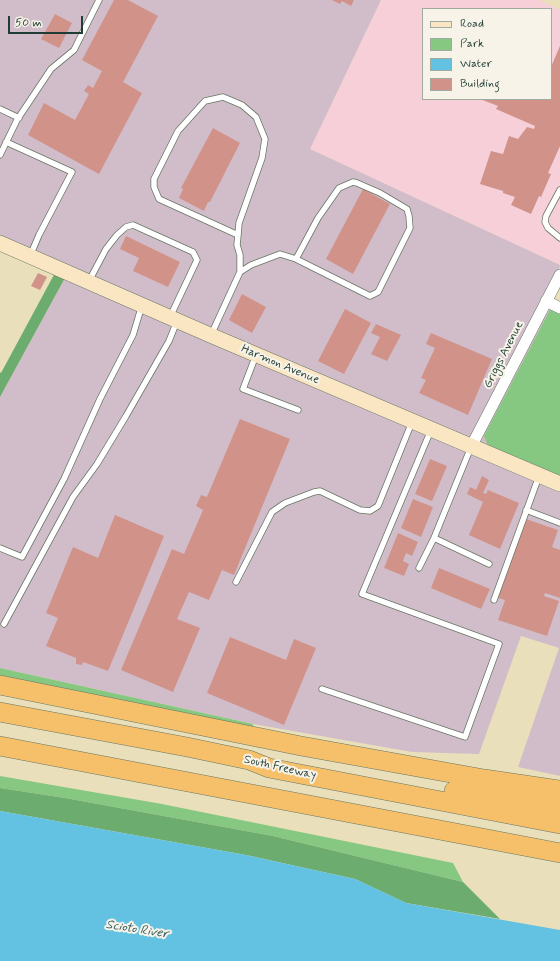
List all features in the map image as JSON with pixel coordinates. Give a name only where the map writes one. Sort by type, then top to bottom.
[{"type":"highway","points":[[0,686],[301,746],[484,779],[560,790]]},
{"type":"highway","name":"South Freeway","points":[[0,712],[249,760],[269,768],[560,824]]},
{"type":"highway","points":[[0,746],[560,853]]},
{"type":"highway","points":[[249,760],[272,759],[486,796],[560,806]]},
{"type":"highway","points":[[397,822],[560,864]]},
{"type":"main road","name":"Harmon Avenue","points":[[0,243],[256,355],[560,484]]},
{"type":"street","name":"Griggs Avenue","points":[[471,447],[560,275]]},
{"type":"street","points":[[546,301],[560,308]]},
{"type":"lane","points":[[0,154],[18,118],[51,69],[74,50],[99,0]]},
{"type":"lane","points":[[210,335],[240,272],[240,256],[237,245],[238,235],[239,223],[262,158],[265,139],[256,117],[242,105],[223,98],[205,101],[178,131],[154,179],[154,187],[160,199],[238,235]]},
{"type":"lane","points":[[0,109],[18,118]]},
{"type":"lane","points":[[6,142],[72,172],[39,235],[30,256]]},
{"type":"lane","points":[[240,272],[251,265],[280,254],[296,259],[370,296],[378,292],[410,228],[410,216],[407,208],[380,193],[352,182],[339,188],[318,218],[296,259]]},
{"type":"lane","points":[[560,190],[546,216],[545,222],[548,228],[560,238]]},
{"type":"lane","points":[[4,624],[73,497],[97,464],[169,341],[174,319],[197,260],[193,252],[133,225],[117,235],[106,249],[88,282]]},
{"type":"lane","points":[[0,548],[22,558],[64,479],[100,399],[133,334],[142,305]]},
{"type":"lane","points":[[256,355],[243,389],[298,410]]},
{"type":"lane","points":[[236,582],[272,512],[285,503],[320,491],[360,510],[370,511],[378,506],[412,421]]},
{"type":"lane","points":[[322,689],[465,737],[499,644],[362,594],[431,430]]},
{"type":"lane","points":[[419,568],[434,538],[471,447]]},
{"type":"lane","points":[[494,600],[539,476]]},
{"type":"lane","points":[[526,510],[559,523],[560,516]]},
{"type":"lane","points":[[434,538],[489,564]]},
{"type":"shaded area","points":[[0,0],[381,0],[310,149],[560,265],[551,308],[560,479],[560,776],[518,767],[559,648],[521,636],[479,754],[412,752],[253,724],[0,668],[0,397],[66,276],[0,246]]},
{"type":"shaded area","points":[[381,0],[539,0],[560,10],[560,265],[310,149]]},
{"type":"green space","points":[[56,271],[66,276],[0,397],[0,372],[1,373]]},
{"type":"green space","points":[[551,308],[560,312],[560,479],[489,448],[484,436]]},
{"type":"green space","points":[[0,668],[253,724],[254,743],[0,686]]},
{"type":"green space","points":[[0,776],[162,804],[453,863],[463,882],[273,836],[65,798],[0,788]]},
{"type":"green space","points":[[0,788],[65,798],[273,836],[463,882],[500,919],[406,903],[355,879],[246,855],[0,811]]},
{"type":"water","name":"Scioto River","points":[[0,811],[246,855],[355,879],[406,903],[560,930],[560,961],[0,961]]},
{"type":"building","points":[[114,0],[128,0],[158,16],[123,82],[142,93],[99,174],[28,135],[44,103],[75,120],[89,94],[84,91],[88,85],[93,88],[102,71],[82,60]]},
{"type":"building","points":[[332,0],[354,0],[351,6],[342,1],[340,4]]},
{"type":"building","points":[[55,14],[72,23],[59,48],[41,39]]},
{"type":"building","points":[[560,46],[560,146],[548,173],[551,174],[541,197],[539,196],[531,214],[511,205],[515,197],[503,193],[503,191],[480,184],[491,151],[503,154],[509,136],[518,139],[527,127],[534,129],[535,126],[496,109],[498,106],[483,100],[552,100],[552,65]]},
{"type":"building","points":[[213,128],[240,143],[204,211],[179,198],[183,189],[181,188]]},
{"type":"building","points":[[363,189],[390,204],[353,274],[326,259]]},
{"type":"building","points":[[126,236],[180,262],[168,287],[133,271],[139,258],[120,249]]},
{"type":"building","points":[[38,273],[47,277],[40,290],[31,286]]},
{"type":"building","points":[[242,294],[266,307],[252,333],[229,320]]},
{"type":"building","points":[[345,309],[371,323],[344,374],[318,361]]},
{"type":"building","points":[[376,324],[401,335],[387,361],[371,354],[380,337],[371,333]]},
{"type":"building","points":[[431,333],[492,359],[468,415],[419,393],[426,380],[421,378],[435,348],[426,344]]},
{"type":"building","points":[[240,419],[290,439],[234,575],[222,570],[209,600],[189,592],[177,619],[200,628],[173,692],[121,670],[172,549],[184,554],[203,510],[196,506],[201,495],[207,497]]},
{"type":"building","points":[[430,459],[447,466],[432,501],[415,494]]},
{"type":"building","points":[[482,476],[489,480],[483,493],[486,494],[488,490],[519,503],[500,549],[469,535],[483,502],[467,494],[470,487],[476,490]]},
{"type":"building","points":[[413,499],[433,507],[421,537],[401,528]]},
{"type":"building","points":[[115,515],[164,536],[108,671],[83,662],[82,665],[76,664],[76,658],[46,646],[58,618],[46,613],[73,547],[98,558]]},
{"type":"building","points":[[526,519],[558,530],[552,547],[560,550],[560,598],[545,593],[544,596],[559,601],[547,636],[498,620],[505,600],[498,598]]},
{"type":"building","points":[[398,533],[418,542],[412,556],[406,553],[403,561],[409,564],[404,576],[384,568]]},
{"type":"building","points":[[439,568],[490,589],[481,609],[431,588]]},
{"type":"building","points":[[230,637],[286,660],[294,639],[316,648],[284,725],[207,693]]}]
